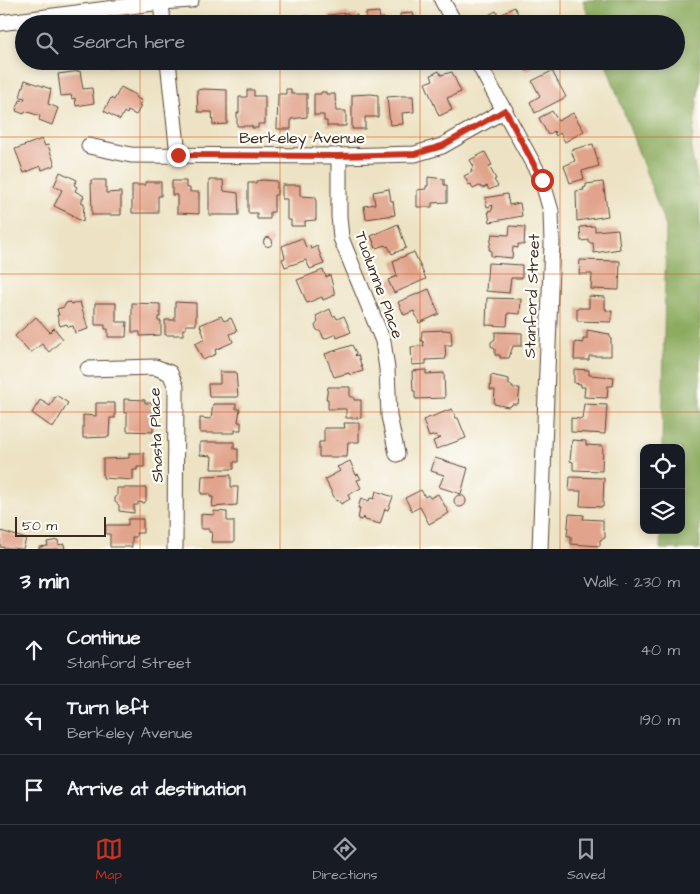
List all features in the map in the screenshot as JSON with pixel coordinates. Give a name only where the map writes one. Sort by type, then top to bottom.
[{"type":"street","points":[[61,15],[191,0]]},
{"type":"street","points":[[442,0],[450,15]]},
{"type":"street","points":[[161,2],[162,15]]},
{"type":"street","points":[[0,23],[15,21]]},
{"type":"street","points":[[169,70],[178,155]]},
{"type":"street","name":"Stanford Street","points":[[482,70],[542,180],[551,211],[552,243],[540,549]]},
{"type":"street","name":"Berkeley Avenue","points":[[89,146],[131,155],[338,156],[415,154],[442,146],[505,110]]},
{"type":"street","name":"Tuolumne Place","points":[[338,156],[341,238],[383,340],[387,369],[389,416],[397,454]]},
{"type":"street","name":"Shasta Place","points":[[88,369],[155,367],[170,373],[176,387],[175,549]]},
{"type":"green space","points":[[583,0],[700,0],[700,79],[691,150],[700,192],[700,549],[660,549],[661,534],[685,534],[685,444],[662,444],[666,227],[608,70],[685,70],[685,15],[588,15]]},
{"type":"building","points":[[514,7],[519,15],[501,15]]},
{"type":"building","points":[[496,11],[498,15],[489,15]]},
{"type":"building","points":[[379,12],[379,15],[366,15],[366,13]]},
{"type":"building","points":[[348,13],[349,15],[328,15]]},
{"type":"building","points":[[413,13],[413,15],[400,15]]},
{"type":"building","points":[[80,71],[83,89],[92,88],[94,103],[76,106],[75,98],[72,99],[71,95],[61,96],[58,74]]},
{"type":"building","points":[[439,71],[441,75],[452,72],[461,92],[447,98],[452,110],[439,116],[425,83],[433,80],[431,75]]},
{"type":"building","points":[[552,71],[566,97],[535,113],[530,102],[540,96],[532,81]]},
{"type":"building","points":[[25,80],[51,89],[48,104],[58,108],[52,125],[39,120],[40,116],[25,111],[24,114],[16,111],[20,100],[24,101],[25,98],[20,97]]},
{"type":"building","points":[[121,87],[136,95],[135,97],[142,101],[136,115],[128,111],[127,114],[124,112],[120,120],[104,111],[111,98],[114,100]]},
{"type":"building","points":[[286,89],[291,89],[291,94],[307,94],[307,117],[291,119],[291,129],[277,129],[278,94],[286,94]]},
{"type":"building","points":[[197,90],[227,90],[227,124],[213,125],[212,112],[198,112]]},
{"type":"building","points":[[247,90],[254,90],[254,96],[265,96],[265,124],[258,124],[258,128],[237,126],[239,97],[247,97]]},
{"type":"building","points":[[321,92],[335,94],[336,111],[346,111],[346,126],[327,126],[327,121],[324,121],[324,115],[314,115],[314,94],[321,94]]},
{"type":"building","points":[[352,95],[378,95],[378,117],[365,117],[365,129],[352,129]]},
{"type":"building","points":[[413,96],[414,112],[402,113],[403,124],[390,125],[387,97]]},
{"type":"building","points":[[552,111],[558,121],[573,113],[584,131],[565,142],[560,133],[556,136],[554,131],[548,135],[539,118]]},
{"type":"building","points":[[42,139],[45,146],[48,145],[55,165],[42,170],[41,166],[24,173],[15,149]]},
{"type":"building","points":[[593,144],[599,166],[582,171],[584,179],[570,183],[564,166],[575,161],[571,150]]},
{"type":"building","points":[[485,152],[492,165],[489,166],[498,186],[489,190],[487,186],[483,188],[479,186],[473,189],[464,176],[472,172],[471,169],[474,167],[470,160]]},
{"type":"building","points":[[60,172],[77,180],[74,185],[77,187],[75,191],[84,196],[81,202],[84,203],[83,222],[54,206],[62,190],[54,186]]},
{"type":"building","points":[[428,177],[444,179],[444,185],[447,185],[447,202],[432,203],[432,207],[417,207],[417,190],[426,189]]},
{"type":"building","points":[[91,180],[106,180],[106,193],[121,192],[121,215],[92,215]]},
{"type":"building","points":[[209,180],[223,180],[224,191],[238,193],[239,215],[209,215]]},
{"type":"building","points":[[172,181],[186,181],[186,188],[190,188],[190,192],[199,192],[199,214],[177,213],[177,195],[172,195]]},
{"type":"building","points":[[256,181],[277,181],[277,195],[274,195],[274,212],[270,212],[270,219],[257,219],[257,213],[248,213],[248,183],[256,183]]},
{"type":"building","points":[[145,182],[161,182],[161,196],[158,196],[158,213],[132,213],[132,185],[145,185]]},
{"type":"building","points":[[603,182],[608,216],[577,221],[576,191],[584,190],[583,188],[586,187],[586,184]]},
{"type":"building","points":[[282,185],[300,185],[300,196],[316,197],[316,220],[305,221],[305,226],[291,226],[291,220],[287,220],[287,199],[282,199]]},
{"type":"building","points":[[389,189],[395,215],[366,219],[364,206],[375,204],[373,192]]},
{"type":"building","points":[[507,194],[509,205],[520,203],[522,216],[490,222],[488,211],[492,210],[493,205],[487,207],[485,198]]},
{"type":"building","points":[[398,224],[406,248],[392,254],[388,246],[376,248],[371,236]]},
{"type":"building","points":[[510,226],[525,227],[524,245],[518,244],[518,248],[513,247],[512,258],[491,256],[491,250],[489,250],[492,234],[509,235]]},
{"type":"building","points":[[595,226],[595,231],[618,229],[620,249],[594,253],[593,243],[589,243],[589,240],[581,241],[580,227]]},
{"type":"building","points":[[268,237],[273,242],[268,247],[263,242]]},
{"type":"building","points":[[302,238],[306,247],[310,246],[311,249],[317,246],[324,264],[310,269],[306,260],[285,267],[282,259],[285,258],[282,246]]},
{"type":"building","points":[[414,252],[426,279],[394,293],[388,280],[397,276],[393,261]]},
{"type":"building","points":[[580,260],[620,261],[619,290],[591,289],[592,274],[579,274]]},
{"type":"building","points":[[488,263],[522,265],[522,278],[511,278],[509,293],[486,291]]},
{"type":"building","points":[[323,270],[326,277],[330,275],[335,295],[323,300],[322,297],[307,303],[297,280]]},
{"type":"building","points":[[429,289],[439,314],[419,323],[414,311],[404,315],[398,302]]},
{"type":"building","points":[[589,296],[605,297],[606,311],[612,311],[611,322],[577,321],[577,308],[589,308]]},
{"type":"building","points":[[487,298],[521,299],[520,314],[508,313],[507,326],[486,325]]},
{"type":"building","points":[[70,302],[72,304],[80,302],[88,329],[75,333],[73,326],[68,327],[67,324],[60,326],[57,309],[64,307],[66,303]]},
{"type":"building","points":[[175,302],[196,303],[196,325],[186,325],[186,329],[183,329],[183,335],[165,335],[165,320],[175,320]]},
{"type":"building","points":[[95,303],[116,303],[116,322],[127,322],[126,337],[108,337],[108,329],[105,329],[105,325],[95,325]]},
{"type":"building","points":[[132,303],[160,304],[160,317],[158,317],[158,321],[161,321],[161,335],[140,336],[140,332],[132,332]]},
{"type":"building","points":[[330,309],[333,317],[335,315],[337,319],[344,316],[351,332],[337,338],[336,334],[324,339],[321,332],[315,326],[318,322],[316,316]]},
{"type":"building","points":[[221,316],[224,321],[231,318],[237,331],[230,334],[233,342],[215,350],[216,354],[203,360],[195,344],[205,339],[200,325]]},
{"type":"building","points":[[36,317],[50,332],[54,328],[63,339],[49,352],[42,344],[30,353],[15,336]]},
{"type":"building","points":[[587,330],[609,334],[611,339],[611,356],[589,356],[589,360],[574,360],[575,342],[583,343],[583,339],[587,339]]},
{"type":"building","points":[[422,331],[451,331],[452,345],[445,345],[446,359],[426,360],[426,364],[412,365],[411,347],[424,346],[423,341],[421,341]]},
{"type":"building","points":[[495,332],[522,333],[522,346],[513,346],[509,358],[500,358],[500,355],[495,355],[495,349],[491,346],[491,342],[495,339]]},
{"type":"building","points":[[352,345],[356,353],[355,356],[358,355],[363,371],[334,377],[325,354]]},
{"type":"building","points":[[574,369],[589,370],[589,375],[614,377],[613,386],[608,386],[607,398],[584,397],[585,387],[574,383]]},
{"type":"building","points":[[426,370],[426,374],[444,373],[445,398],[415,398],[412,371]]},
{"type":"building","points":[[220,372],[236,372],[238,397],[209,397],[208,384],[220,384]]},
{"type":"building","points":[[491,375],[509,379],[509,385],[512,385],[512,388],[520,388],[518,404],[512,404],[508,407],[494,404],[495,390],[490,390]]},
{"type":"building","points":[[328,387],[350,387],[350,397],[354,397],[354,400],[361,400],[361,418],[346,418],[346,409],[328,409],[328,399],[326,399]]},
{"type":"building","points":[[56,395],[68,403],[53,428],[32,413],[40,400],[50,406]]},
{"type":"building","points":[[124,399],[145,400],[145,403],[153,403],[153,432],[127,431],[127,413],[124,413]]},
{"type":"building","points":[[96,403],[115,403],[115,418],[110,418],[109,437],[83,438],[83,415],[96,416]]},
{"type":"building","points":[[213,404],[236,404],[236,409],[240,409],[238,422],[241,422],[241,430],[235,430],[235,433],[200,433],[200,418],[211,419]]},
{"type":"building","points":[[584,404],[607,405],[605,434],[571,432],[571,418],[582,419]]},
{"type":"building","points":[[452,409],[466,438],[436,449],[433,441],[441,438],[437,438],[436,435],[429,437],[423,420]]},
{"type":"building","points":[[344,423],[359,423],[359,442],[348,442],[347,457],[319,457],[319,442],[324,442],[324,428],[345,428]]},
{"type":"building","points":[[572,440],[586,441],[586,445],[603,446],[602,471],[573,470],[573,462],[570,461]]},
{"type":"building","points":[[200,442],[234,442],[234,449],[238,449],[238,462],[234,462],[234,469],[211,469],[212,456],[200,455]]},
{"type":"building","points":[[129,453],[144,453],[144,467],[137,467],[137,470],[133,470],[133,480],[103,478],[103,459],[129,458]]},
{"type":"building","points":[[435,458],[468,468],[461,494],[439,487],[444,475],[431,471]]},
{"type":"building","points":[[350,461],[356,475],[358,474],[361,479],[357,480],[361,488],[348,495],[350,499],[341,504],[338,500],[336,501],[325,479],[340,471],[337,467]]},
{"type":"building","points":[[231,475],[231,487],[238,487],[237,505],[212,507],[213,497],[210,497],[210,494],[201,494],[202,476]]},
{"type":"building","points":[[570,477],[604,478],[603,507],[580,506],[581,491],[569,491]]},
{"type":"building","points":[[117,488],[146,488],[146,501],[144,503],[138,502],[138,505],[134,505],[134,513],[119,511],[119,505],[115,502]]},
{"type":"building","points":[[421,490],[425,497],[428,495],[430,498],[438,494],[449,513],[429,524],[420,507],[412,511],[405,498]]},
{"type":"building","points":[[376,491],[393,497],[388,510],[385,509],[380,524],[365,520],[364,517],[361,520],[358,519],[360,508],[358,508],[361,498],[369,501],[370,498],[374,499]]},
{"type":"building","points":[[460,495],[466,501],[460,507],[454,501]]},
{"type":"building","points":[[214,511],[227,512],[227,521],[234,521],[234,542],[211,542],[212,532],[209,532],[209,529],[201,529],[201,514],[214,515]]},
{"type":"building","points":[[569,514],[584,515],[583,519],[603,520],[605,538],[600,540],[600,546],[571,544],[571,536],[567,536]]},
{"type":"building","points":[[128,519],[143,519],[143,533],[136,533],[136,537],[132,537],[132,547],[110,547],[110,534],[106,534],[106,525],[128,525]]},
{"type":"building","points":[[1,531],[26,539],[23,549],[0,547]]},
{"type":"building","points":[[58,540],[59,545],[64,544],[65,549],[39,549],[39,547],[48,546],[47,542]]},
{"type":"route","points":[[178,155],[338,156],[415,154],[442,146],[505,110],[542,180]]}]
